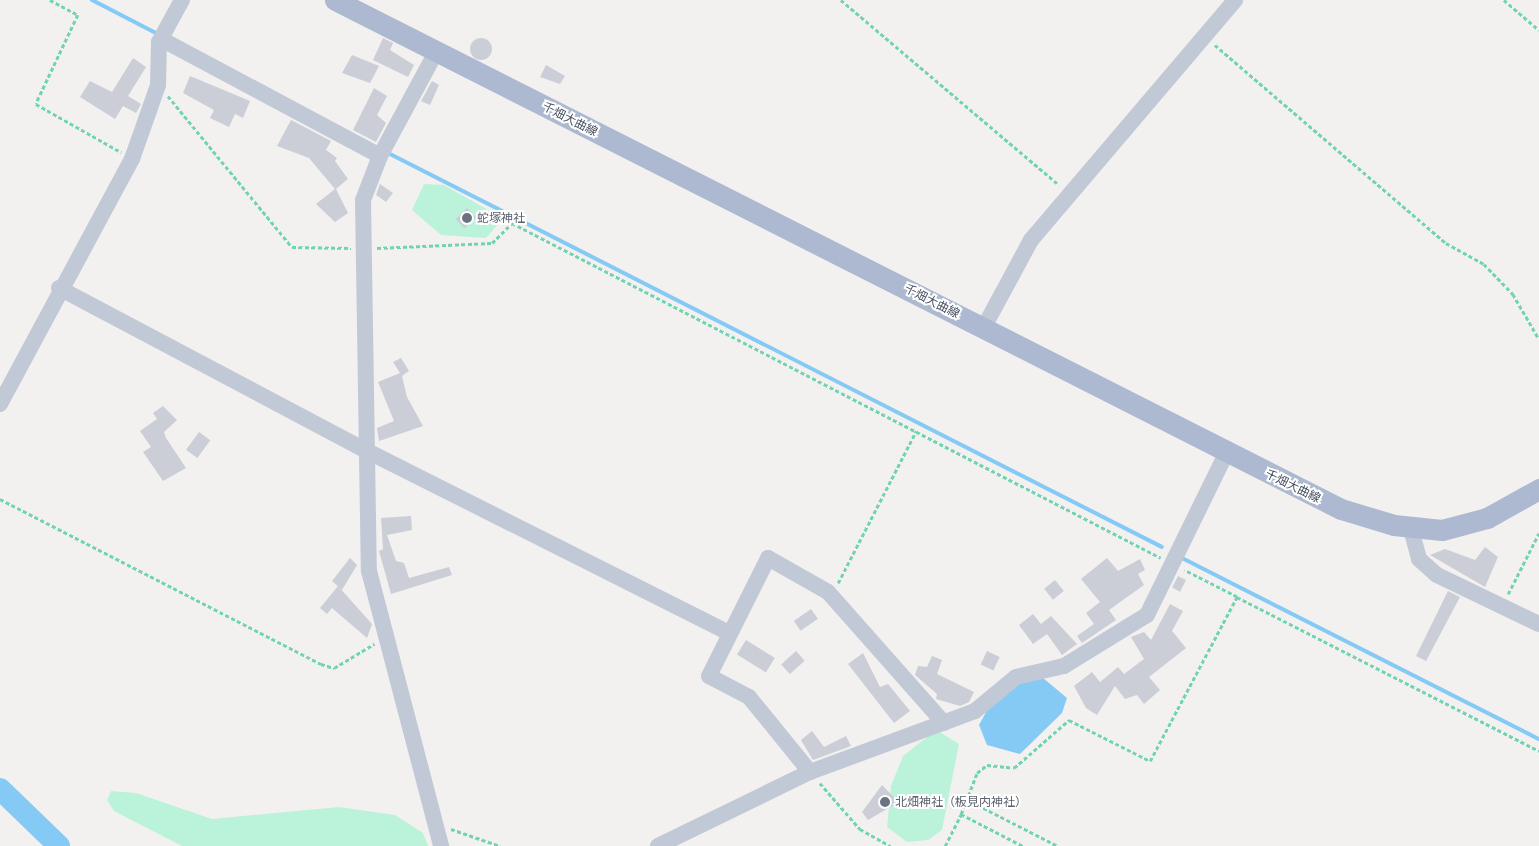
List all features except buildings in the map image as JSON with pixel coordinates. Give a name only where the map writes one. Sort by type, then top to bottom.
[{"type":"main road","name":"千畑大曲線","points":[[335,0],[1341,508],[1411,529],[1465,526],[1509,508],[1539,489]]},
{"type":"street","points":[[0,404],[59,288],[132,159],[158,85],[155,63],[161,39],[182,0]]},
{"type":"street","points":[[984,327],[1015,263],[1070,194],[1235,0]]},
{"type":"street","points":[[161,39],[380,156]]},
{"type":"street","points":[[436,52],[380,156],[363,200],[370,571],[389,636],[433,822],[441,846]]},
{"type":"street","points":[[59,288],[367,451],[729,633]]},
{"type":"street","points":[[658,846],[810,772],[975,711],[1016,677],[1064,666],[1147,615],[1174,565],[1227,452]]},
{"type":"street","points":[[1411,529],[1419,559],[1437,575],[1539,624]]},
{"type":"street","points":[[810,772],[749,697],[709,676],[768,558],[828,592],[944,723]]},
{"type":"path","points":[[50,0],[78,15],[36,104],[132,159]]},
{"type":"path","points":[[841,0],[1070,194]]},
{"type":"path","points":[[1504,0],[1539,30]]},
{"type":"path","points":[[1204,36],[1446,243],[1484,264],[1513,294],[1539,339]]},
{"type":"path","points":[[158,85],[292,247],[365,248],[492,242],[512,223],[1539,751]]},
{"type":"path","points":[[828,592],[839,583],[916,431]]},
{"type":"path","points":[[0,499],[321,664],[334,668],[389,636]]},
{"type":"path","points":[[1502,606],[1539,533]]},
{"type":"path","points":[[945,846],[977,773],[987,765],[1014,768],[1069,720],[1150,761],[1237,597]]},
{"type":"path","points":[[810,772],[860,829],[891,846]]},
{"type":"path","points":[[966,799],[1058,846]]},
{"type":"path","points":[[960,814],[1023,846]]},
{"type":"path","points":[[433,822],[500,846]]},
{"type":"green space","points":[[424,184],[444,185],[490,211],[499,223],[486,238],[441,235],[412,210]]},
{"type":"green space","points":[[936,730],[959,744],[942,830],[928,840],[907,842],[887,827],[891,786],[903,756]]},
{"type":"green space","points":[[111,791],[136,793],[212,819],[339,807],[395,815],[423,833],[428,846],[182,846],[114,811],[107,800]]},
{"type":"water","points":[[1028,676],[1043,678],[1067,698],[1062,713],[1020,754],[987,745],[979,725],[991,703]]},
{"type":"waterway","points":[[92,0],[158,34]]},
{"type":"waterway","points":[[390,154],[1162,547]]},
{"type":"waterway","points":[[1180,557],[1539,739]]},
{"type":"waterway","points":[[0,789],[59,846]]},
{"type":"waterway","points":[[52,846],[54,841]]},
{"type":"place","name":"蛇塚神社","points":[[467,218]]},
{"type":"place","name":"北畑神社（板見内神社）","points":[[885,802]]}]
